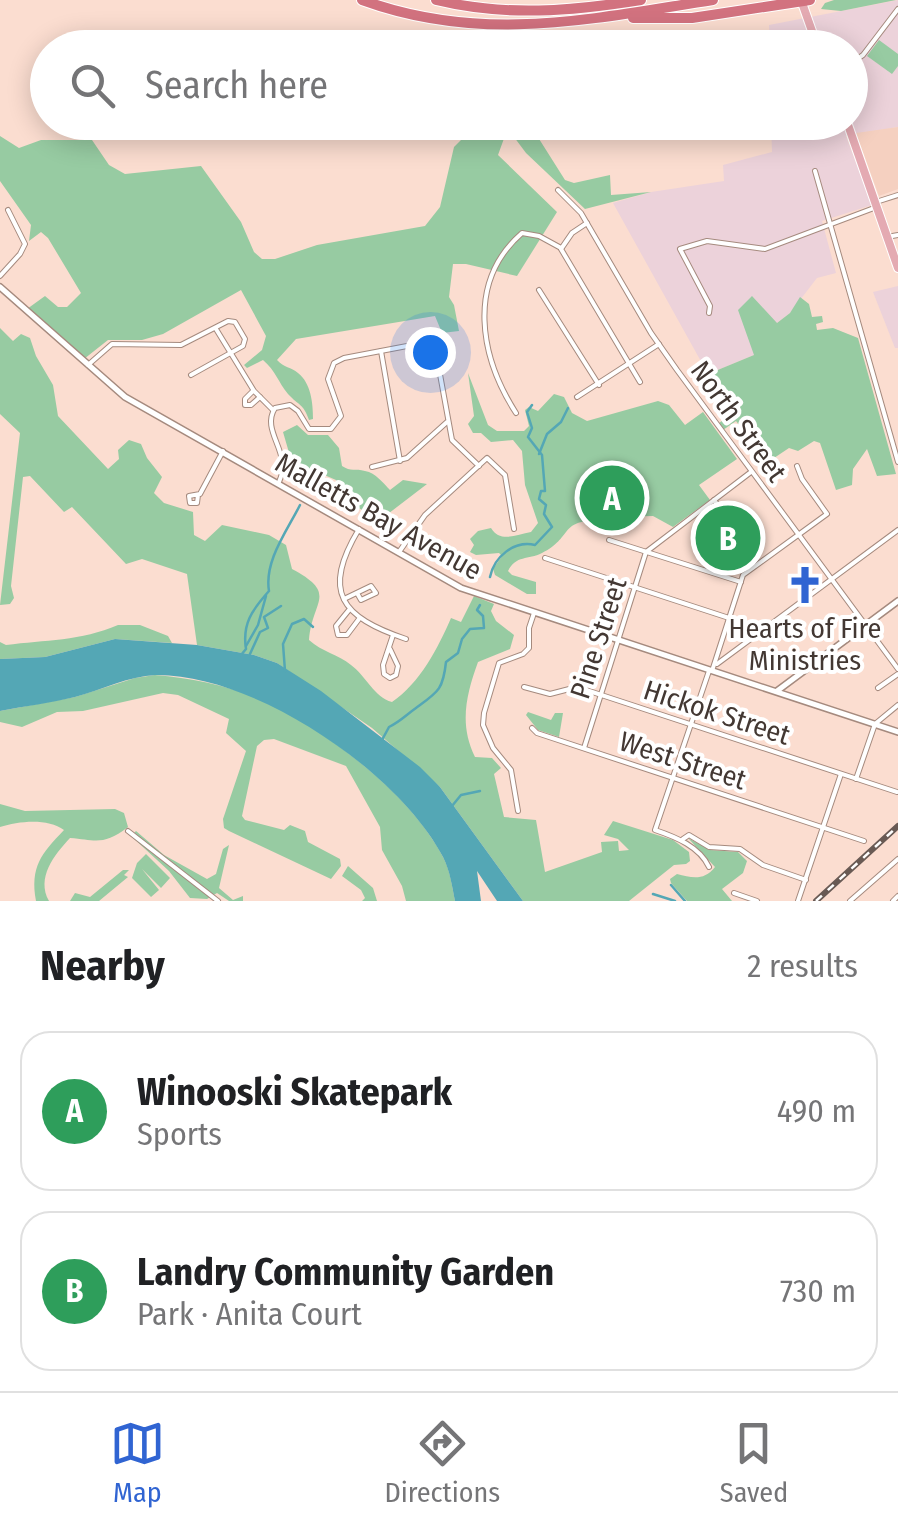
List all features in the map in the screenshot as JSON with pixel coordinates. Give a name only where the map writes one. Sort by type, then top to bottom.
[{"type":"highway","points":[[362,0],[413,16],[518,27],[713,0]]},
{"type":"highway","points":[[436,0],[540,12],[641,0]]},
{"type":"highway","points":[[592,19],[692,18],[804,1]]},
{"type":"main road","points":[[804,1],[813,30]]},
{"type":"main road","points":[[854,140],[898,268]]},
{"type":"street","points":[[868,49],[898,9]]},
{"type":"street","points":[[815,170],[898,462]]},
{"type":"street","name":"North Street","points":[[558,190],[576,205],[659,344],[898,671]]},
{"type":"street","points":[[709,313],[710,306],[680,250],[689,244],[707,241],[765,249],[898,195]]},
{"type":"street","points":[[0,276],[25,244],[8,210]]},
{"type":"street","points":[[561,248],[573,232],[587,223]]},
{"type":"street","points":[[518,410],[498,382],[486,342],[489,275],[522,233],[540,236],[561,248],[640,382]]},
{"type":"street","points":[[888,237],[898,235]]},
{"type":"street","name":"Malletts Bay Avenue","points":[[0,286],[125,397],[461,588],[898,732]]},
{"type":"street","points":[[539,290],[599,385]]},
{"type":"street","points":[[88,365],[115,344],[179,345],[230,321],[236,323],[245,342],[190,375]]},
{"type":"street","points":[[215,328],[254,391],[273,410]]},
{"type":"street","points":[[279,482],[284,461],[270,422],[273,410],[290,404],[309,429],[334,428],[341,416],[328,382],[331,366],[342,358],[434,344],[453,442],[479,466]]},
{"type":"street","points":[[577,397],[659,344]]},
{"type":"street","points":[[382,351],[400,461]]},
{"type":"street","points":[[254,391],[244,399],[244,404],[250,406],[260,398]]},
{"type":"street","points":[[372,468],[409,457],[448,420]]},
{"type":"street","points":[[198,495],[223,451]]},
{"type":"street","points":[[399,552],[424,515],[489,458],[505,475],[514,530]]},
{"type":"street","points":[[709,868],[703,857],[681,840],[656,830],[744,574],[827,514],[796,466]]},
{"type":"street","name":"Pine Street","points":[[584,748],[646,552],[751,472]]},
{"type":"street","points":[[714,500],[740,528]]},
{"type":"street","points":[[359,529],[340,566],[344,598],[359,619],[406,639]]},
{"type":"street","points":[[712,669],[898,530]]},
{"type":"street","points":[[609,540],[740,582]]},
{"type":"street","points":[[544,558],[729,618]]},
{"type":"street","points":[[344,598],[356,593]]},
{"type":"street","points":[[777,691],[898,601]]},
{"type":"street","points":[[350,609],[336,626],[337,634],[347,635],[359,619]]},
{"type":"street","points":[[518,811],[511,770],[490,744],[483,717],[497,665],[528,648],[534,613]]},
{"type":"street","points":[[390,650],[398,666],[397,674],[390,678],[383,671],[394,635]]},
{"type":"street","points":[[878,688],[898,671]]},
{"type":"street","name":"Hickok Street","points":[[524,687],[554,694],[577,686],[897,792]]},
{"type":"street","points":[[856,779],[874,724],[898,705]]},
{"type":"street","name":"West Street","points":[[532,728],[536,733],[864,841]]},
{"type":"street","points":[[798,901],[841,774]]},
{"type":"street","points":[[128,831],[218,901]]},
{"type":"street","points":[[681,840],[689,835],[714,848],[740,849],[763,865],[806,880]]},
{"type":"street","points":[[850,901],[898,859]]},
{"type":"street","points":[[734,893],[756,901]]},
{"type":"shaded area","points":[[898,0],[898,127],[868,132],[868,30],[769,30],[769,25]]},
{"type":"shaded area","points":[[898,127],[898,189],[879,196],[859,140],[868,140],[868,131]]},
{"type":"shaded area","points":[[772,140],[848,140],[872,205],[822,221],[836,273],[817,278],[754,355],[708,374],[613,203],[651,192],[724,181],[723,165],[772,152]]},
{"type":"shaded area","points":[[898,286],[898,348],[895,348],[873,292]]},
{"type":"green space","points":[[834,0],[896,0],[841,11],[821,9]]},
{"type":"green space","points":[[879,40],[898,54],[898,66],[892,74],[868,55]]},
{"type":"green space","points":[[0,136],[19,148],[41,140],[92,140],[109,165],[125,174],[201,166],[262,259],[425,226],[440,207],[454,147],[461,140],[503,140],[498,155],[557,212],[517,276],[453,264],[449,297],[459,331],[442,333],[435,316],[296,339],[277,360],[306,382],[313,419],[309,420],[303,407],[263,360],[247,368],[244,365],[262,350],[266,336],[241,290],[163,334],[142,340],[108,340],[84,359],[27,309],[45,296],[58,307],[67,307],[81,293],[48,238],[41,232],[29,241],[31,225],[0,181]]},
{"type":"green space","points":[[516,140],[540,140],[565,180],[574,183],[610,175],[611,195],[651,192],[585,209]]},
{"type":"green space","points":[[752,296],[777,323],[790,313],[800,297],[809,304],[812,317],[822,316],[817,330],[833,328],[858,338],[896,474],[877,476],[867,449],[853,469],[852,485],[836,490],[820,443],[814,441],[798,451],[789,448],[771,460],[765,458],[736,421],[723,430],[718,424],[734,411],[708,374],[754,355],[738,310]]},
{"type":"green space","points":[[0,328],[13,341],[21,334],[30,338],[53,385],[58,416],[108,469],[119,459],[118,450],[129,440],[141,444],[162,477],[154,493],[164,503],[193,512],[194,535],[205,541],[222,525],[269,535],[286,545],[292,569],[319,592],[309,640],[351,665],[386,699],[392,702],[420,675],[451,618],[461,622],[474,596],[494,604],[491,611],[496,621],[514,635],[510,649],[478,662],[468,698],[467,733],[475,757],[492,758],[501,768],[494,774],[504,817],[536,820],[545,872],[602,852],[601,842],[618,841],[619,851],[629,850],[618,839],[604,835],[613,821],[673,840],[689,852],[690,861],[674,865],[629,901],[523,901],[440,787],[372,728],[277,663],[197,645],[187,574],[142,559],[126,564],[72,507],[64,512],[30,476],[23,477],[11,586],[14,598],[10,604],[0,605],[20,433],[0,414]]},
{"type":"green space","points":[[468,373],[488,425],[497,431],[524,431],[529,426],[525,410],[529,407],[538,411],[554,394],[564,397],[572,413],[587,421],[658,401],[669,405],[685,425],[703,412],[737,459],[699,485],[710,500],[673,527],[653,516],[581,522],[568,529],[552,547],[515,562],[508,571],[512,575],[536,582],[536,594],[527,594],[495,575],[493,569],[502,556],[499,553],[470,552],[474,545],[470,539],[478,531],[491,528],[509,537],[531,532],[538,523],[525,485],[522,451],[513,440],[491,442],[481,433],[473,433],[468,424],[474,416]]},
{"type":"green space","points":[[297,425],[308,435],[328,435],[339,448],[342,466],[373,474],[390,490],[403,480],[427,484],[380,520],[339,497],[336,480],[322,474],[303,478],[290,469],[283,432]]},
{"type":"green space","points":[[731,526],[739,543],[726,557],[695,549],[699,533],[710,547],[729,533],[727,529]]},
{"type":"green space","points":[[118,625],[140,625],[168,636],[172,643],[115,639],[45,657],[0,659],[0,642],[6,645],[63,639]]},
{"type":"green space","points":[[155,675],[247,694],[284,711],[337,745],[387,787],[428,833],[445,862],[455,901],[406,901],[382,850],[380,827],[346,766],[274,739],[257,746],[242,816],[284,830],[290,825],[305,831],[308,842],[340,859],[341,866],[331,879],[224,828],[223,819],[246,751],[226,733],[229,719],[178,695],[163,693],[83,711],[57,712],[22,727],[0,722],[0,711],[75,697]]},
{"type":"green space","points":[[528,712],[551,720],[555,713],[563,713],[559,737],[538,730],[526,715]]},
{"type":"green space","points":[[0,804],[25,811],[115,809],[124,813],[128,827],[106,839],[70,838],[46,875],[49,901],[36,901],[39,862],[64,830],[33,822],[0,827]]},
{"type":"green space","points":[[136,831],[164,855],[207,879],[216,874],[223,849],[229,845],[219,888],[233,900],[243,896],[243,901],[229,901],[217,893],[207,899],[190,898],[169,871],[131,836]]},
{"type":"green space","points":[[688,838],[710,850],[738,852],[747,861],[743,873],[722,889],[732,901],[687,901],[671,883],[670,879],[677,874],[702,876],[715,867]]},
{"type":"green space","points":[[146,854],[170,878],[161,888],[142,869],[159,890],[151,897],[132,878],[137,863]]},
{"type":"green space","points":[[348,866],[373,888],[377,901],[362,901],[365,898],[361,890],[342,876]]},
{"type":"green space","points":[[123,870],[129,870],[124,875],[128,877],[99,901],[70,901],[75,893],[90,897]]},
{"type":"water","points":[[115,639],[197,645],[254,655],[277,663],[321,691],[420,767],[440,787],[523,901],[497,901],[477,871],[481,901],[455,901],[443,857],[422,824],[393,792],[319,733],[236,691],[195,679],[156,675],[66,699],[0,711],[0,659],[45,657]]},
{"type":"waterway","points":[[490,577],[506,552],[520,545],[535,545],[552,527],[544,514],[546,505],[539,499],[541,491],[545,491],[542,455],[528,437],[532,428],[527,412],[532,405]]},
{"type":"waterway","points":[[539,454],[547,434],[561,422],[568,408]]},
{"type":"waterway","points":[[241,655],[246,649],[250,618],[269,591],[273,557],[300,505]]},
{"type":"waterway","points":[[246,646],[258,625],[266,596]]},
{"type":"waterway","points":[[382,740],[389,727],[438,690],[446,662],[458,653],[470,629],[484,628],[483,616],[477,610],[480,605]]},
{"type":"waterway","points":[[250,654],[260,632],[268,628],[264,617],[281,606]]},
{"type":"waterway","points":[[285,671],[283,644],[292,624],[304,619],[313,627]]},
{"type":"waterway","points":[[452,806],[461,795],[480,791]]},
{"type":"waterway","points":[[671,885],[685,901]]},
{"type":"waterway","points":[[653,894],[675,901]]},
{"type":"railway","points":[[816,901],[898,826]]},
{"type":"place","name":"Winooski Skatepark","points":[[612,498]]},
{"type":"place","name":"Landry Community Garden","points":[[728,538]]},
{"type":"place","name":"Hearts of Fire Ministries","points":[[805,585]]}]
